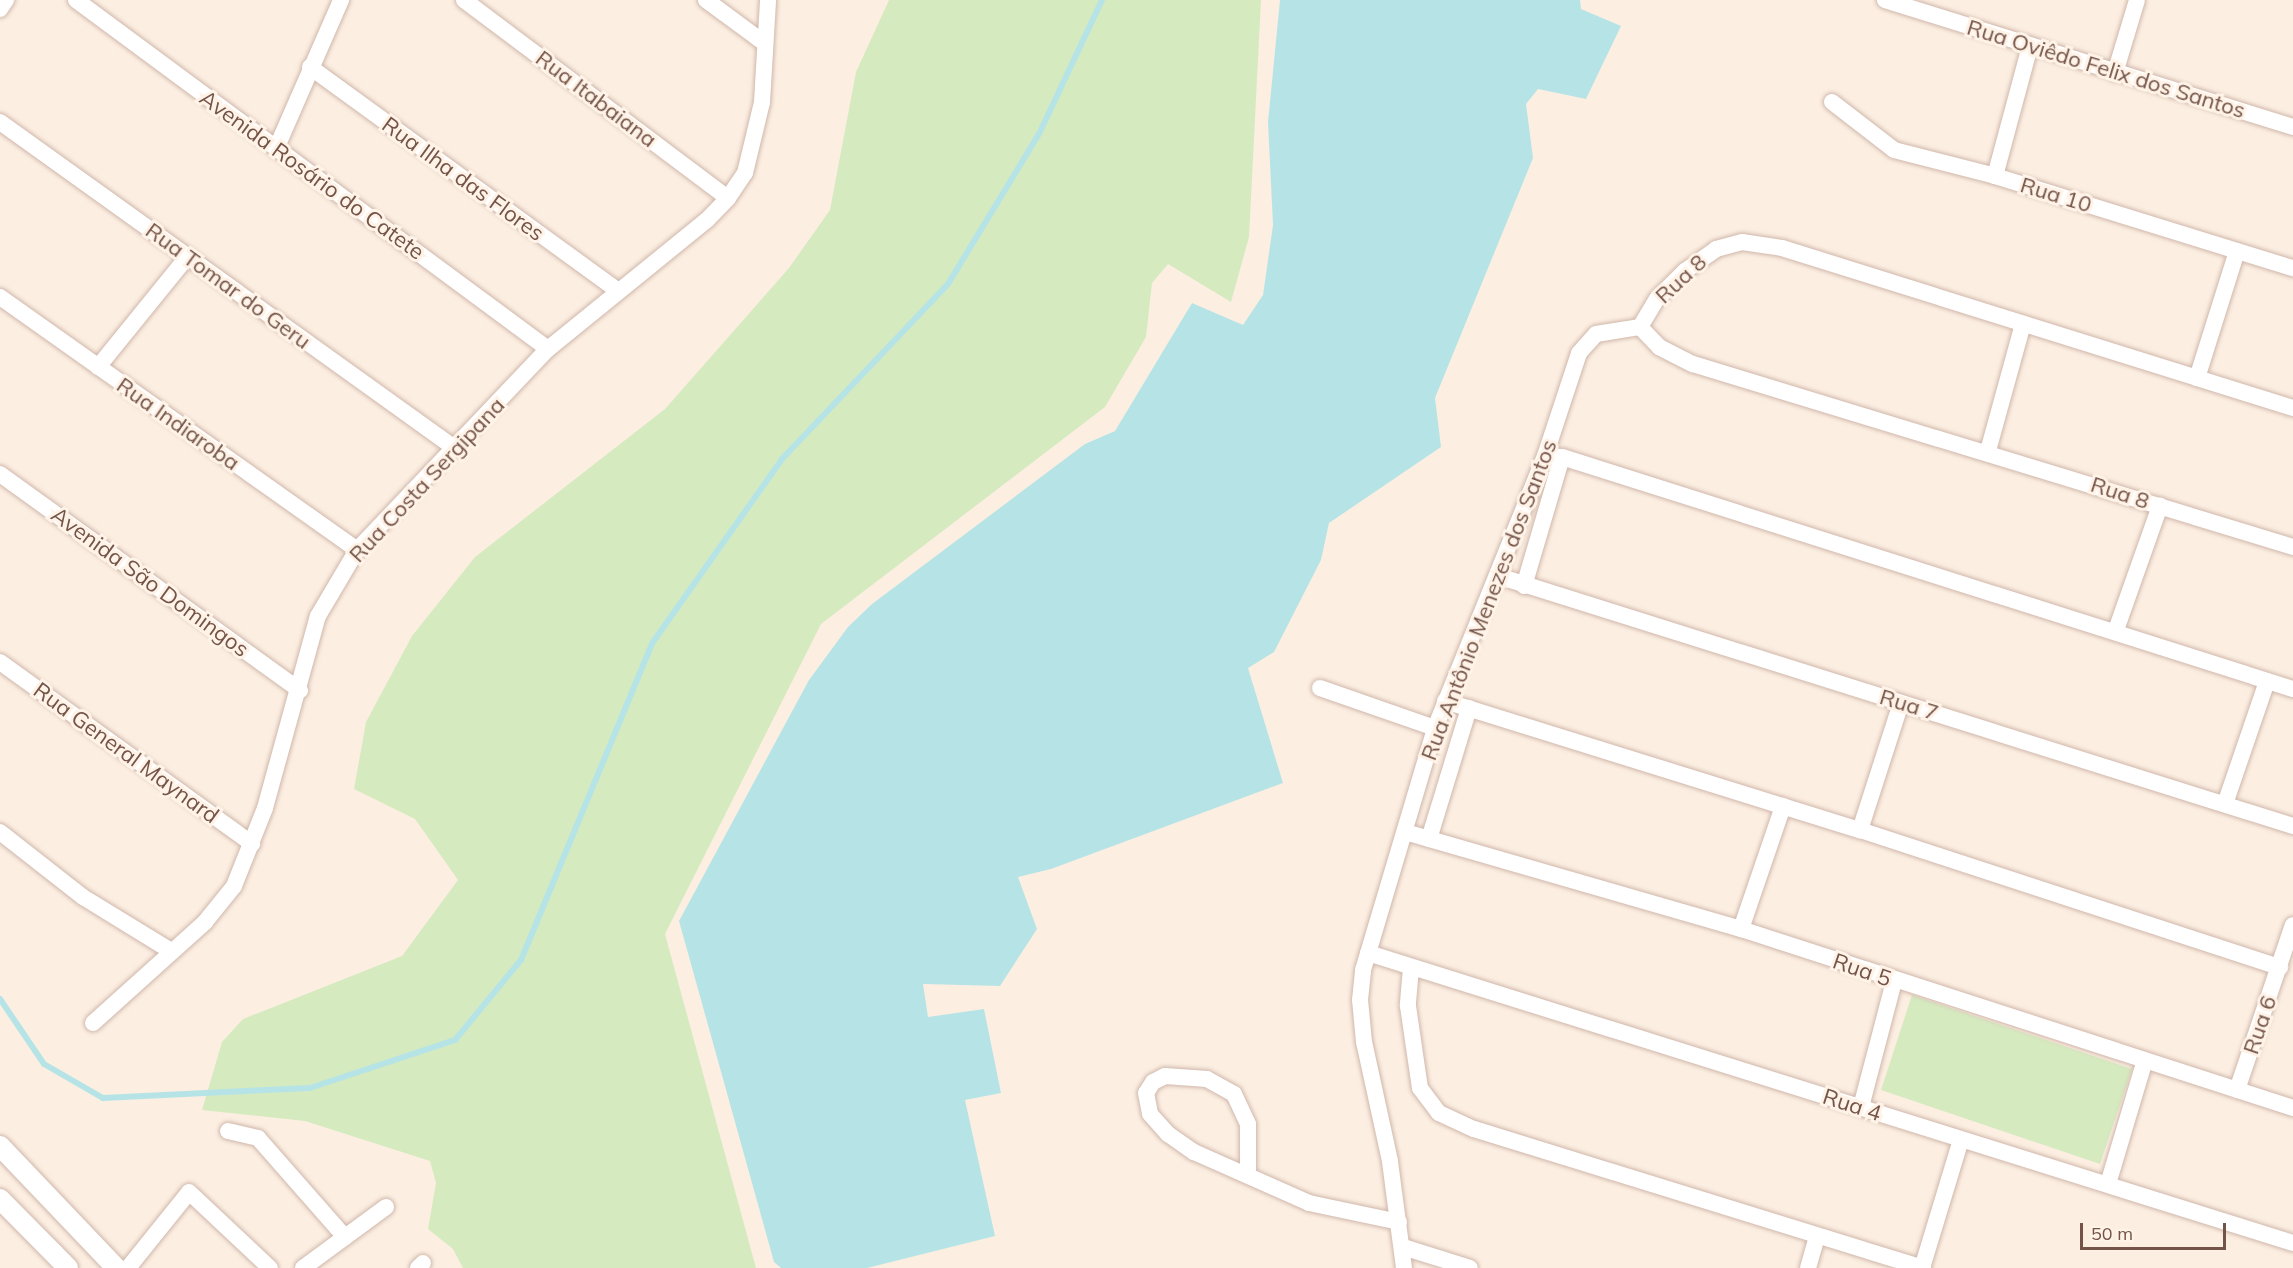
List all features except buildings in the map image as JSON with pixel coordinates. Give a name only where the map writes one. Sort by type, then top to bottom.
[{"type":"street","points":[[0,9],[6,0]]},
{"type":"street","name":"Avenida Rosário do Catete","points":[[76,0],[548,349]]},
{"type":"street","points":[[276,149],[341,0]]},
{"type":"street","name":"Rua Itabaiana","points":[[464,0],[728,198]]},
{"type":"street","points":[[706,0],[763,42]]},
{"type":"street","name":"Rua Costa Sergipana","points":[[93,1023],[222,902],[234,886],[252,844],[300,690],[308,646],[318,616],[357,550],[456,449],[548,349],[617,290],[682,241],[728,198],[745,173],[757,136],[768,0]]},
{"type":"street","name":"Rua Oviêdo Felix dos Santos","points":[[1885,0],[2293,127]]},
{"type":"street","points":[[2115,73],[2137,0]]},
{"type":"street","points":[[1995,176],[2030,46]]},
{"type":"street","name":"Rua Ilha das Flores","points":[[310,67],[617,290]]},
{"type":"street","name":"Rua 10","points":[[1832,102],[1894,150],[1995,176],[2293,267]]},
{"type":"street","name":"Rua Tomar do Geru","points":[[0,122],[456,449]]},
{"type":"street","name":"Rua 8","points":[[2293,408],[1782,248],[1742,242],[1716,249],[1685,271],[1658,299],[1640,327],[1659,347],[1693,364],[1988,451],[2293,547]]},
{"type":"street","points":[[2197,378],[2237,251]]},
{"type":"street","points":[[99,367],[188,257]]},
{"type":"street","name":"Rua Indiaroba","points":[[0,297],[357,550]]},
{"type":"street","points":[[1988,451],[2024,324]]},
{"type":"street","name":"Rua Antônio Menezes dos Santos","points":[[1404,1268],[1399,1222],[1361,1017],[1360,987],[1368,953],[1435,728],[1498,576],[1553,457],[1584,345],[1601,332],[1640,327]]},
{"type":"street","points":[[1524,585],[1553,457],[2116,630],[2293,689]]},
{"type":"street","name":"Avenida São Domingos","points":[[0,474],[300,690]]},
{"type":"street","points":[[2116,630],[2160,506]]},
{"type":"street","name":"Rua 7","points":[[1498,576],[2293,826]]},
{"type":"street","name":"Rua General Maynard","points":[[0,662],[252,844]]},
{"type":"street","points":[[2225,804],[2267,681]]},
{"type":"street","points":[[1320,688],[1435,728]]},
{"type":"street","points":[[1445,701],[1860,830],[2280,967]]},
{"type":"street","points":[[1860,830],[1901,703]]},
{"type":"street","points":[[1429,838],[1469,708]]},
{"type":"street","points":[[1740,929],[1783,806]]},
{"type":"street","points":[[0,832],[83,897],[171,951]]},
{"type":"street","name":"Rua 5","points":[[1405,832],[1740,929],[1894,981],[2293,1108]]},
{"type":"street","name":"Rua 6","points":[[2237,1090],[2293,925]]},
{"type":"street","name":"Rua 4","points":[[1368,953],[2293,1243]]},
{"type":"street","points":[[1411,968],[1408,1006],[1420,1088],[1439,1113],[1474,1129],[1922,1268],[1961,1140]]},
{"type":"street","points":[[1861,1107],[1894,981]]},
{"type":"street","points":[[2108,1184],[2145,1060]]},
{"type":"street","points":[[1248,1175],[1248,1124],[1234,1094],[1207,1079],[1165,1076],[1153,1083],[1146,1101],[1158,1124],[1194,1152],[1310,1203],[1399,1222]]},
{"type":"street","points":[[228,1131],[258,1138],[345,1237]]},
{"type":"street","points":[[0,1146],[116,1268]]},
{"type":"street","points":[[128,1268],[189,1192],[270,1268]]},
{"type":"street","points":[[0,1199],[68,1268]]},
{"type":"street","points":[[303,1268],[386,1207]]},
{"type":"street","points":[[1808,1268],[1817,1236]]},
{"type":"street","points":[[1403,1247],[1470,1268]]},
{"type":"green space","points":[[889,0],[1261,0],[1249,237],[1231,302],[1168,264],[1152,283],[1146,337],[1105,407],[821,624],[665,934],[756,1268],[463,1268],[453,1249],[428,1229],[436,1183],[430,1161],[305,1121],[202,1110],[222,1042],[243,1019],[402,956],[458,880],[415,819],[354,789],[366,722],[412,636],[475,557],[665,409],[789,268],[830,210],[856,72]]},
{"type":"green space","points":[[1912,995],[2132,1069],[2100,1164],[1881,1090]]},
{"type":"water","points":[[1280,0],[1580,0],[1581,9],[1621,26],[1586,99],[1538,89],[1526,104],[1533,158],[1435,398],[1441,447],[1329,523],[1321,560],[1274,652],[1248,668],[1283,783],[1051,869],[1018,877],[1037,929],[1000,986],[923,984],[928,1017],[984,1009],[1001,1093],[965,1100],[995,1236],[867,1268],[781,1268],[774,1262],[679,921],[809,680],[848,627],[872,604],[1085,444],[1115,431],[1192,303],[1243,325],[1263,295],[1273,225],[1268,122]]},
{"type":"waterway","points":[[0,999],[44,1064],[103,1098],[310,1088],[455,1040],[521,960],[653,642],[782,459],[948,284],[1039,134],[1102,0]]}]
